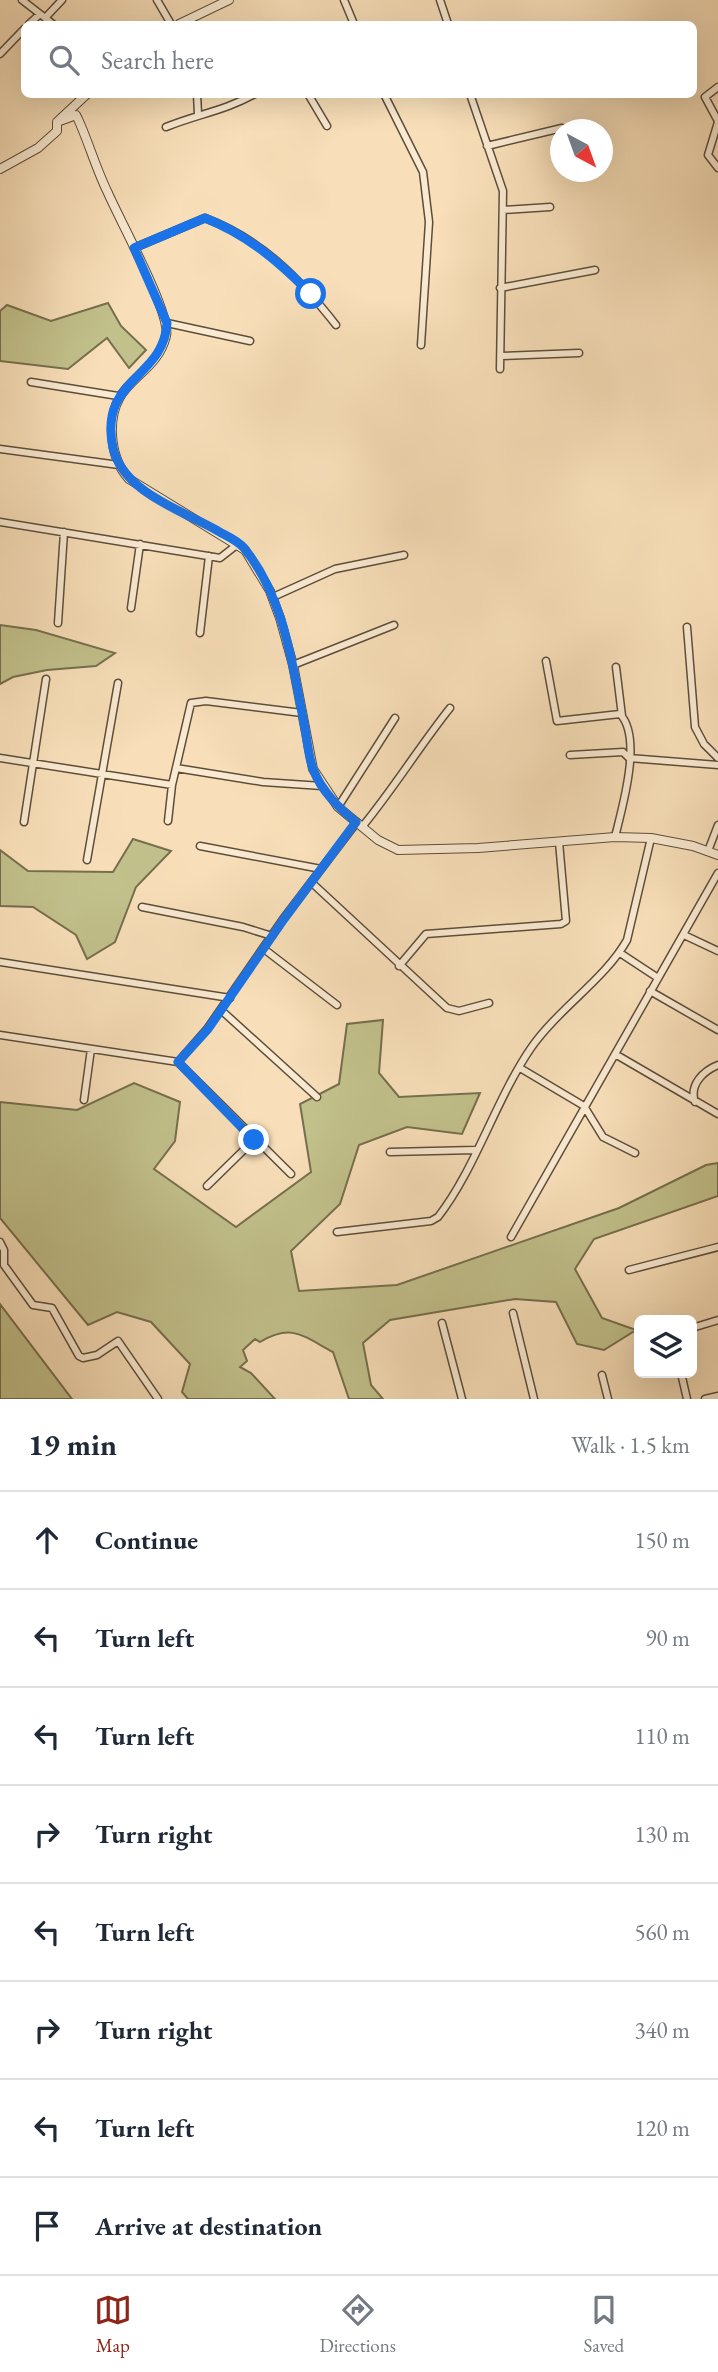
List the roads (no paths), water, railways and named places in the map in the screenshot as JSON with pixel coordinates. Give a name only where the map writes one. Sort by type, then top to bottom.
[{"type":"street","points":[[22,0],[49,21]]},
{"type":"street","points":[[34,21],[62,0]]},
{"type":"street","points":[[157,0],[169,21]]},
{"type":"street","points":[[189,21],[229,0]]},
{"type":"street","points":[[344,0],[353,21]]},
{"type":"street","points":[[440,0],[447,21]]},
{"type":"street","points":[[0,54],[21,32]]},
{"type":"street","points":[[718,87],[705,97],[718,121],[708,155],[718,168]]},
{"type":"street","points":[[0,169],[48,141],[57,131],[57,122],[83,98]]},
{"type":"street","points":[[197,98],[198,114]]},
{"type":"street","points":[[166,127],[198,114],[227,110],[248,98]]},
{"type":"street","points":[[309,98],[327,127]]},
{"type":"street","points":[[386,98],[403,137],[423,172],[429,222],[421,345]]},
{"type":"street","points":[[471,98],[501,180],[503,210],[500,369]]},
{"type":"street","points":[[57,122],[76,115],[167,323],[162,347],[149,365],[118,396],[112,426],[113,445],[119,465],[129,479],[141,488],[239,543],[273,597],[293,665],[313,769],[338,807],[359,825],[398,850],[615,837],[651,838],[708,850],[718,855]]},
{"type":"street","points":[[487,146],[550,131]]},
{"type":"street","points":[[503,210],[550,208]]},
{"type":"street","points":[[134,248],[201,219],[232,228],[272,256],[311,294],[336,325]]},
{"type":"street","points":[[500,288],[595,270]]},
{"type":"street","points":[[167,323],[250,341]]},
{"type":"street","points":[[500,356],[579,353]]},
{"type":"street","points":[[31,382],[118,396]]},
{"type":"street","points":[[0,449],[119,465]]},
{"type":"street","points":[[0,522],[220,558],[239,543]]},
{"type":"street","points":[[58,623],[64,532]]},
{"type":"street","points":[[131,608],[140,544]]},
{"type":"street","points":[[273,597],[335,569],[404,555]]},
{"type":"street","points":[[200,633],[209,556]]},
{"type":"street","points":[[293,665],[394,625]]},
{"type":"street","points":[[687,627],[695,727],[704,744],[718,758]]},
{"type":"street","points":[[546,661],[556,721],[622,716]]},
{"type":"street","points":[[615,837],[628,781],[629,758],[629,737],[622,716],[616,667]]},
{"type":"street","points":[[24,822],[46,680]]},
{"type":"street","points":[[88,860],[118,683]]},
{"type":"street","points":[[167,821],[188,708],[196,701],[302,713]]},
{"type":"street","points":[[178,1062],[230,999],[321,869],[396,786],[421,744],[450,708]]},
{"type":"street","points":[[338,807],[396,718]]},
{"type":"street","points":[[570,755],[623,752],[629,758],[718,765]]},
{"type":"street","points":[[0,758],[172,785]]},
{"type":"street","points":[[176,768],[263,782],[322,786]]},
{"type":"street","points":[[708,850],[718,825]]},
{"type":"street","points":[[337,1232],[431,1221],[438,1217],[520,1068],[563,1009],[620,953],[627,940],[651,838]]},
{"type":"street","points":[[398,966],[426,934],[561,924],[566,921],[559,842]]},
{"type":"street","points":[[200,846],[321,869]]},
{"type":"street","points":[[511,1237],[718,873]]},
{"type":"street","points":[[311,882],[398,966],[447,1008],[459,1011],[489,1003]]},
{"type":"street","points":[[142,907],[243,927],[272,936]]},
{"type":"street","points":[[684,935],[718,951]]},
{"type":"street","points":[[264,948],[337,1005]]},
{"type":"street","points":[[620,953],[658,978]]},
{"type":"street","points":[[0,962],[230,999]]},
{"type":"street","points":[[650,991],[718,1030]]},
{"type":"street","points":[[221,1010],[317,1097]]},
{"type":"street","points":[[0,1035],[178,1062],[291,1174]]},
{"type":"street","points":[[84,1100],[91,1049]]},
{"type":"street","points":[[615,1054],[718,1115]]},
{"type":"street","points":[[695,1102],[693,1094],[698,1081],[706,1071],[718,1065]]},
{"type":"street","points":[[520,1068],[584,1106],[603,1137],[635,1153]]},
{"type":"street","points":[[207,1186],[254,1140]]},
{"type":"street","points":[[390,1152],[475,1150]]},
{"type":"street","points":[[0,1242],[4,1250],[4,1265],[33,1305],[52,1308],[79,1356],[83,1358],[97,1355],[118,1340],[158,1399]]},
{"type":"street","points":[[629,1270],[718,1247]]},
{"type":"street","points":[[513,1313],[534,1399]]},
{"type":"street","points":[[697,1326],[718,1320]]},
{"type":"street","points":[[442,1323],[462,1399]]},
{"type":"street","points":[[602,1375],[608,1399]]},
{"type":"street","points":[[682,1378],[687,1399]]},
{"type":"street","points":[[705,1399],[718,1396]]}]
